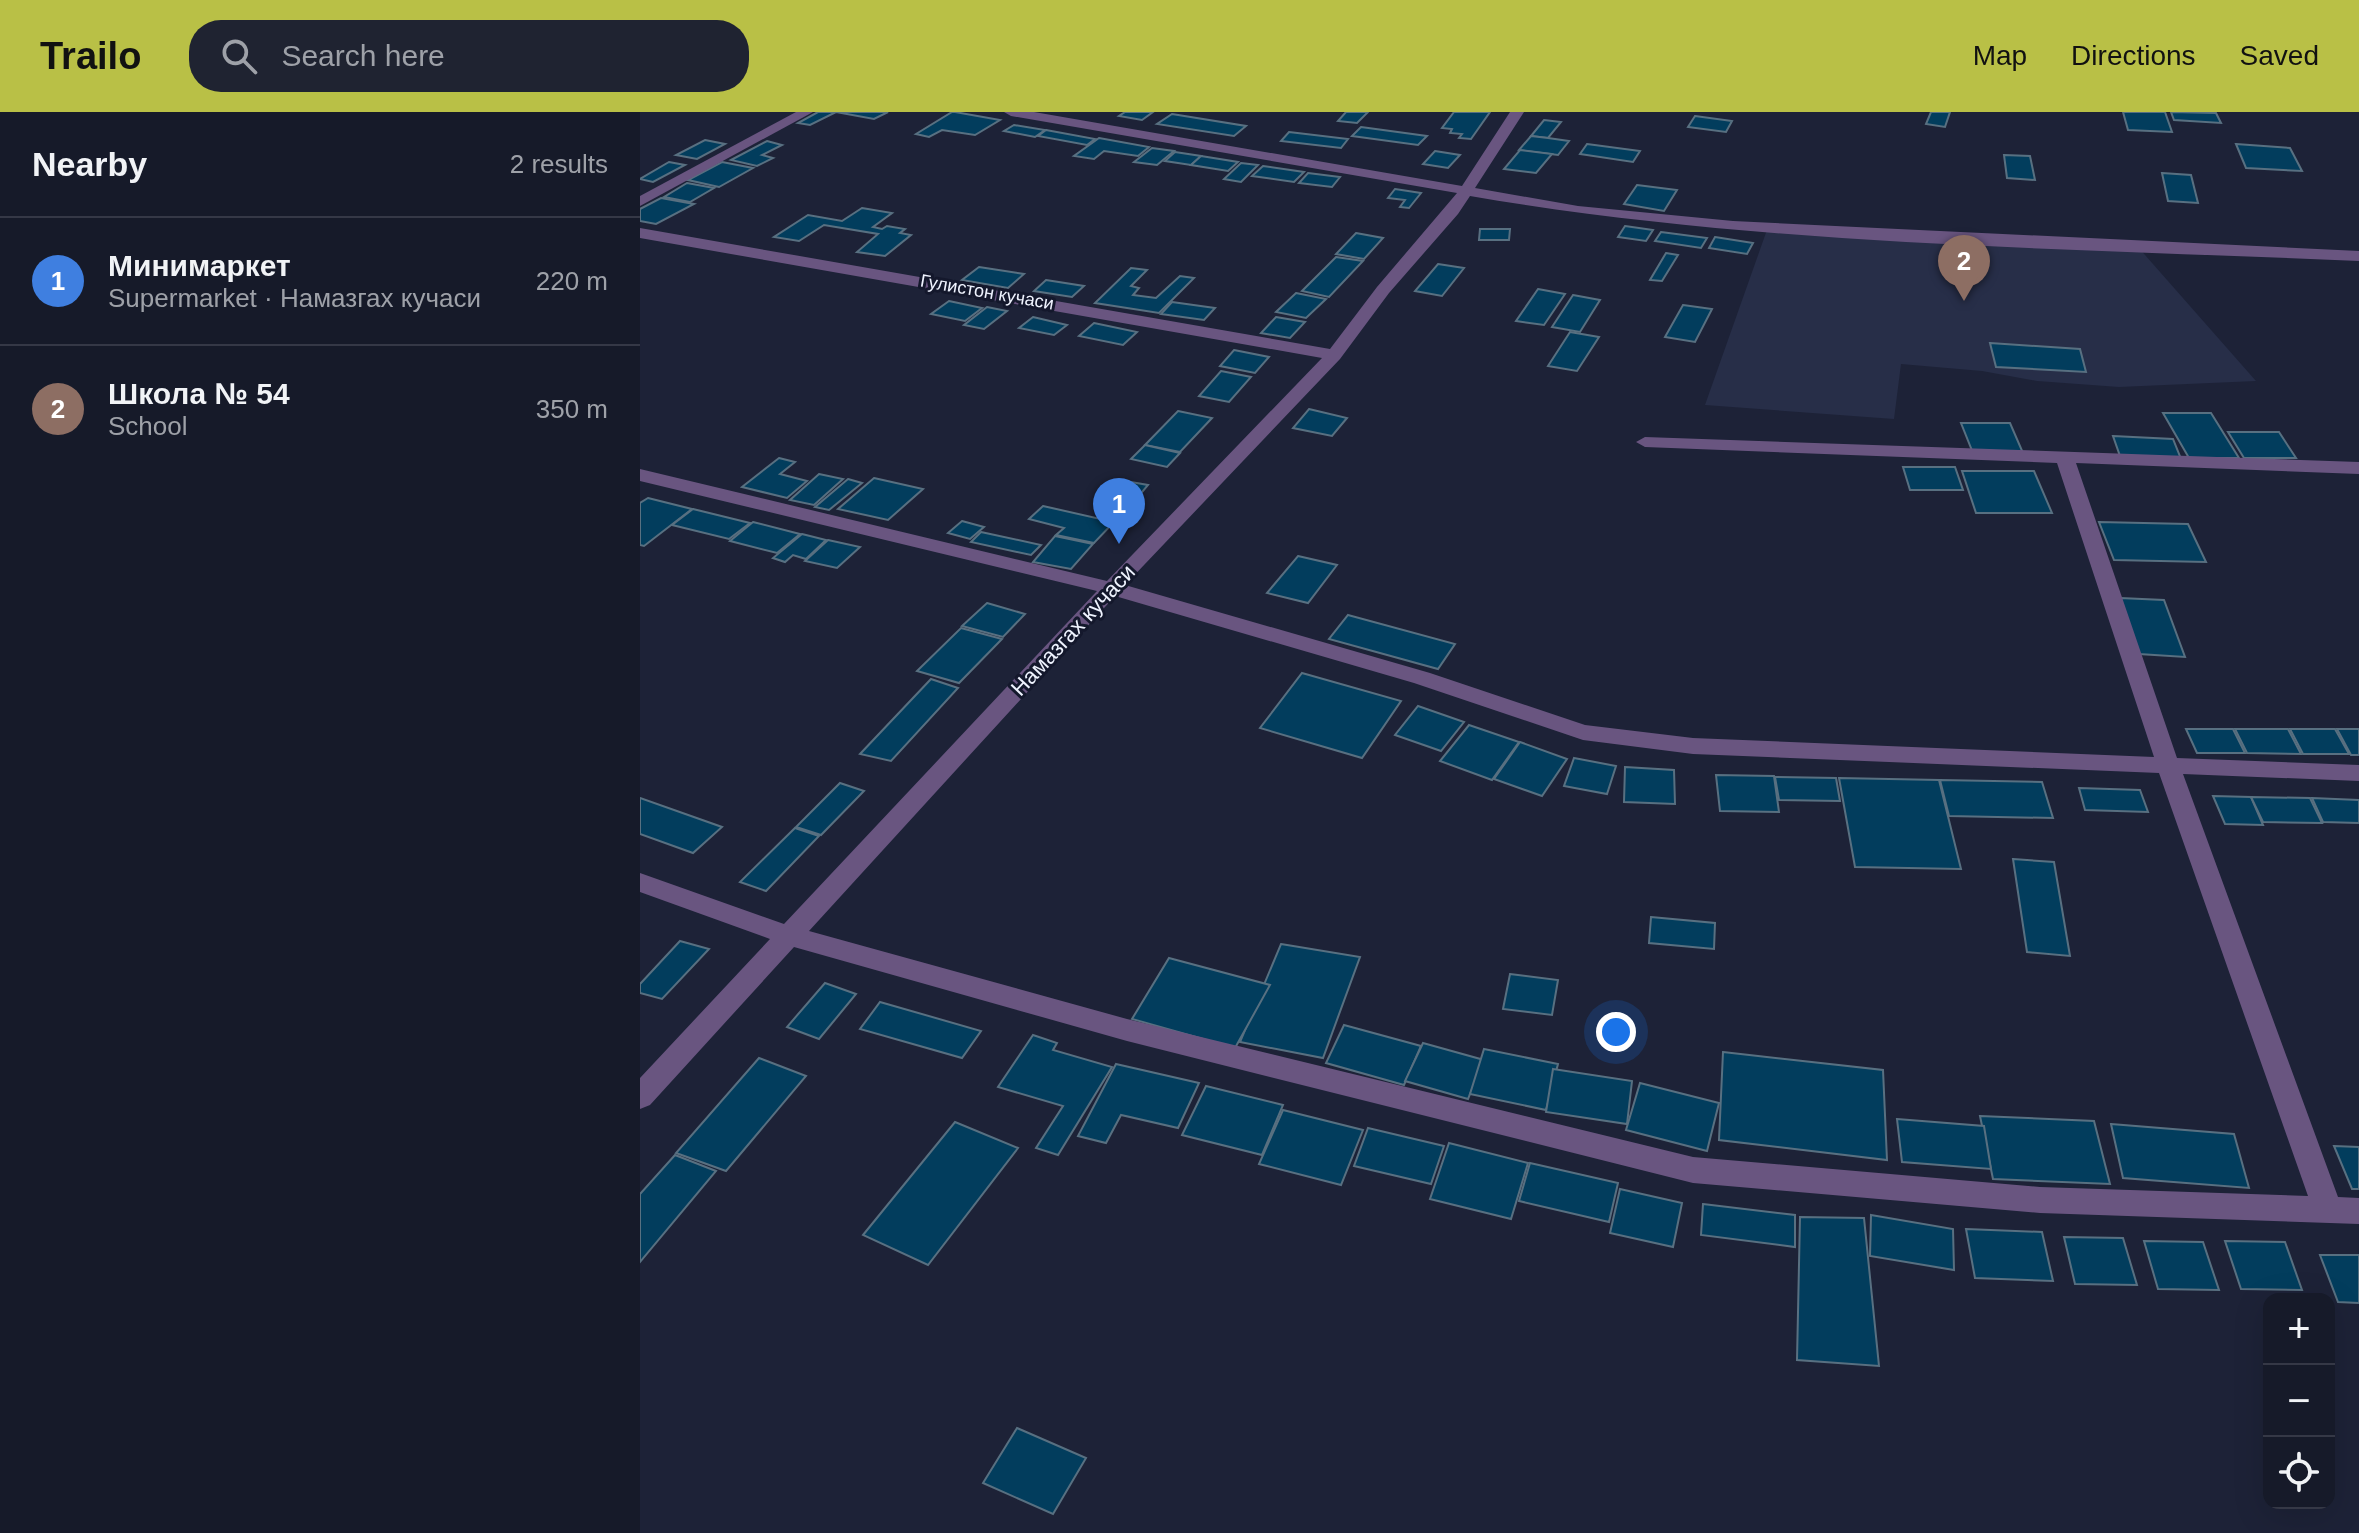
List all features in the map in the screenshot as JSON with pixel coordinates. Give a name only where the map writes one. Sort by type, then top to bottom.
[{"type":"street","points":[[640,202],[806,112]]},
{"type":"street","points":[[1011,112],[1578,210],[1733,225],[1999,241],[2359,256]]},
{"type":"street","name":"Намазгах кучаси","points":[[640,1097],[1111,588],[1334,355],[1383,290],[1453,211],[1517,112]]},
{"type":"street","name":"Гулистон кучаси","points":[[640,233],[944,284],[1334,355]]},
{"type":"street","points":[[1645,442],[2359,468]]},
{"type":"street","points":[[2065,458],[2168,765],[2328,1209]]},
{"type":"street","points":[[640,475],[1111,588],[1422,678],[1583,732],[1693,746],[2359,773]]},
{"type":"street","points":[[640,882],[789,936],[1127,1030],[1693,1170],[2040,1200],[2359,1211]]},
{"type":"shaded area","points":[[1768,227],[2138,247],[2256,381],[2119,387],[2037,381],[1982,371],[1901,364],[1894,419],[1705,405]]},
{"type":"building","points":[[818,112],[836,112],[810,125],[798,123]]},
{"type":"building","points":[[836,112],[888,112],[874,119]]},
{"type":"building","points":[[952,112],[1000,120],[975,135],[942,130],[929,137],[916,134]]},
{"type":"building","points":[[1125,112],[1153,112],[1142,120],[1119,116]]},
{"type":"building","points":[[1346,112],[1368,112],[1357,123],[1338,121]]},
{"type":"building","points":[[1454,112],[1490,112],[1471,139],[1459,138],[1462,134],[1450,133],[1452,129],[1442,128]]},
{"type":"building","points":[[1931,112],[1950,112],[1945,127],[1926,124]]},
{"type":"building","points":[[2123,112],[2165,112],[2172,132],[2128,130]]},
{"type":"building","points":[[2171,112],[2216,113],[2221,123],[2174,120]]},
{"type":"building","points":[[1172,114],[1246,126],[1234,136],[1157,124]]},
{"type":"building","points":[[1695,116],[1732,121],[1726,132],[1688,127]]},
{"type":"building","points":[[1544,120],[1561,122],[1548,138],[1531,136]]},
{"type":"building","points":[[1014,125],[1045,130],[1035,137],[1004,131]]},
{"type":"building","points":[[1361,127],[1427,136],[1418,145],[1352,136]]},
{"type":"building","points":[[1046,130],[1095,139],[1087,145],[1038,136]]},
{"type":"building","points":[[1289,132],[1348,139],[1341,148],[1281,141]]},
{"type":"building","points":[[1531,136],[1569,141],[1558,155],[1519,150]]},
{"type":"building","points":[[1099,138],[1149,147],[1138,156],[1104,151],[1094,159],[1074,156]]},
{"type":"building","points":[[705,140],[725,144],[697,159],[676,155]]},
{"type":"building","points":[[767,141],[782,145],[762,155],[773,158],[757,166],[731,160]]},
{"type":"building","points":[[1587,144],[1640,151],[1633,162],[1580,154]]},
{"type":"building","points":[[2236,144],[2290,148],[2302,171],[2246,168]]},
{"type":"building","points":[[1152,148],[1174,151],[1157,165],[1134,162]]},
{"type":"building","points":[[1520,150],[1552,154],[1536,173],[1504,169]]},
{"type":"building","points":[[1435,151],[1460,155],[1448,168],[1423,164]]},
{"type":"building","points":[[1175,152],[1201,156],[1191,165],[1165,161]]},
{"type":"building","points":[[2004,155],[2030,156],[2035,180],[2007,178]]},
{"type":"building","points":[[1201,156],[1238,162],[1228,171],[1191,165]]},
{"type":"building","points":[[669,162],[685,165],[653,182],[640,179]]},
{"type":"building","points":[[722,162],[753,168],[719,187],[688,180]]},
{"type":"building","points":[[1241,163],[1258,165],[1241,182],[1224,179]]},
{"type":"building","points":[[1263,166],[1304,172],[1294,182],[1252,176]]},
{"type":"building","points":[[1308,173],[1340,177],[1332,187],[1299,183]]},
{"type":"building","points":[[2162,173],[2191,175],[2198,203],[2168,201]]},
{"type":"building","points":[[687,183],[714,188],[690,202],[664,197]]},
{"type":"building","points":[[1637,185],[1677,190],[1664,211],[1624,204]]},
{"type":"building","points":[[1395,189],[1421,193],[1409,208],[1400,207],[1405,200],[1388,198]]},
{"type":"building","points":[[661,198],[694,204],[656,224],[640,221],[640,209]]},
{"type":"building","points":[[862,208],[892,213],[873,227],[905,229],[900,233],[911,235],[885,256],[857,252],[878,234],[824,225],[799,241],[774,237],[808,215],[842,221]]},
{"type":"building","points":[[1625,226],[1653,230],[1646,241],[1618,237]]},
{"type":"building","points":[[1480,229],[1510,229],[1509,240],[1479,240]]},
{"type":"building","points":[[1661,232],[1707,238],[1701,248],[1655,241]]},
{"type":"building","points":[[1356,233],[1383,238],[1364,259],[1336,254]]},
{"type":"building","points":[[1715,237],[1753,243],[1747,254],[1709,248]]},
{"type":"building","points":[[1666,253],[1678,255],[1662,281],[1650,280]]},
{"type":"building","points":[[1336,257],[1363,261],[1329,297],[1302,291]]},
{"type":"building","points":[[1438,264],[1464,268],[1442,296],[1415,291]]},
{"type":"building","points":[[979,267],[1024,274],[1008,288],[962,280]]},
{"type":"building","points":[[1131,268],[1147,270],[1131,286],[1139,288],[1133,295],[1156,298],[1180,276],[1194,278],[1159,313],[1095,303]]},
{"type":"building","points":[[1046,280],[1084,286],[1072,297],[1034,291]]},
{"type":"building","points":[[1538,289],[1565,294],[1544,325],[1516,321]]},
{"type":"building","points":[[1296,293],[1326,299],[1306,318],[1276,312]]},
{"type":"building","points":[[1573,295],[1600,300],[1580,332],[1552,327]]},
{"type":"building","points":[[949,301],[982,308],[965,321],[931,314]]},
{"type":"building","points":[[1172,302],[1215,308],[1204,320],[1161,314]]},
{"type":"building","points":[[1683,305],[1712,309],[1695,342],[1665,337]]},
{"type":"building","points":[[987,307],[1007,311],[984,329],[964,325]]},
{"type":"building","points":[[1033,317],[1067,325],[1054,335],[1019,328]]},
{"type":"building","points":[[1276,317],[1305,322],[1290,338],[1261,333]]},
{"type":"building","points":[[1094,323],[1137,332],[1123,345],[1079,336]]},
{"type":"building","points":[[1570,332],[1599,337],[1577,371],[1548,366]]},
{"type":"building","points":[[1990,343],[2080,349],[2086,372],[1996,367]]},
{"type":"building","points":[[1234,350],[1269,357],[1255,373],[1220,366]]},
{"type":"building","points":[[1221,371],[1251,377],[1229,402],[1199,396]]},
{"type":"building","points":[[1309,409],[1347,418],[1332,436],[1293,428]]},
{"type":"building","points":[[1178,411],[1212,418],[1180,452],[1145,445]]},
{"type":"building","points":[[2163,413],[2211,413],[2239,458],[2189,458]]},
{"type":"building","points":[[1961,423],[2010,423],[2023,453],[1973,453]]},
{"type":"building","points":[[2228,432],[2279,432],[2296,458],[2244,458]]},
{"type":"building","points":[[2113,436],[2173,439],[2181,459],[2120,456]]},
{"type":"building","points":[[1145,445],[1180,453],[1167,467],[1131,459]]},
{"type":"building","points":[[779,458],[795,462],[780,474],[807,481],[787,498],[742,487]]},
{"type":"building","points":[[1903,467],[1955,467],[1963,490],[1910,490]]},
{"type":"building","points":[[1962,471],[2034,471],[2052,513],[1976,513]]},
{"type":"building","points":[[819,474],[843,479],[814,505],[790,500]]},
{"type":"building","points":[[874,478],[923,489],[888,520],[838,509]]},
{"type":"building","points":[[848,479],[862,483],[829,510],[815,507]]},
{"type":"building","points":[[1125,481],[1148,485],[1122,516],[1099,511]]},
{"type":"building","points":[[648,498],[692,509],[644,546],[640,545],[640,503]]},
{"type":"building","points":[[1043,506],[1114,522],[1094,543],[1056,535],[1064,528],[1029,519]]},
{"type":"building","points":[[693,509],[750,523],[729,539],[672,525]]},
{"type":"building","points":[[962,521],[984,527],[970,539],[948,533]]},
{"type":"building","points":[[753,522],[800,534],[777,553],[730,541]]},
{"type":"building","points":[[2099,522],[2188,524],[2206,562],[2114,560]]},
{"type":"building","points":[[981,532],[1041,545],[1031,555],[971,542]]},
{"type":"building","points":[[802,534],[826,540],[806,559],[793,555],[785,562],[773,558]]},
{"type":"building","points":[[1055,536],[1093,544],[1071,569],[1033,562]]},
{"type":"building","points":[[828,540],[860,547],[837,568],[805,561]]},
{"type":"building","points":[[1298,556],[1337,565],[1308,603],[1267,593]]},
{"type":"building","points":[[2120,598],[2164,600],[2185,657],[2139,654]]},
{"type":"building","points":[[987,603],[1025,614],[1003,637],[962,626]]},
{"type":"building","points":[[1348,615],[1455,644],[1438,669],[1329,639]]},
{"type":"building","points":[[961,628],[1002,639],[959,683],[917,671]]},
{"type":"building","points":[[1302,673],[1401,701],[1362,758],[1260,728]]},
{"type":"building","points":[[931,679],[958,688],[891,761],[860,754]]},
{"type":"building","points":[[1418,706],[1464,722],[1441,751],[1395,735]]},
{"type":"building","points":[[1469,725],[1519,742],[1492,780],[1440,761]]},
{"type":"building","points":[[2186,729],[2233,729],[2245,753],[2197,753]]},
{"type":"building","points":[[2235,729],[2288,729],[2301,754],[2247,753]]},
{"type":"building","points":[[2290,729],[2335,729],[2349,754],[2303,754]]},
{"type":"building","points":[[2337,729],[2359,729],[2359,755],[2351,755]]},
{"type":"building","points":[[1520,742],[1567,759],[1542,796],[1494,779]]},
{"type":"building","points":[[1574,758],[1616,766],[1607,794],[1564,786]]},
{"type":"building","points":[[1625,767],[1674,770],[1675,804],[1624,802]]},
{"type":"building","points":[[1716,775],[1774,776],[1779,812],[1720,811]]},
{"type":"building","points":[[1775,777],[1836,778],[1840,801],[1779,800]]},
{"type":"building","points":[[1839,778],[1939,780],[1961,869],[1855,867]]},
{"type":"building","points":[[1940,780],[2042,782],[2053,818],[1949,816]]},
{"type":"building","points":[[840,783],[864,791],[821,835],[796,827]]},
{"type":"building","points":[[2079,788],[2140,790],[2148,812],[2085,810]]},
{"type":"building","points":[[2213,796],[2251,797],[2263,825],[2225,824]]},
{"type":"building","points":[[2251,797],[2310,798],[2322,823],[2263,822]]},
{"type":"building","points":[[640,798],[722,827],[693,853],[640,834]]},
{"type":"building","points":[[2312,798],[2359,800],[2359,823],[2323,822]]},
{"type":"building","points":[[795,828],[819,836],[766,891],[740,882]]},
{"type":"building","points":[[2013,859],[2054,862],[2070,956],[2027,952]]},
{"type":"building","points":[[1651,917],[1715,923],[1714,949],[1649,943]]},
{"type":"building","points":[[680,941],[709,949],[662,999],[640,993],[640,984]]},
{"type":"building","points":[[1281,944],[1360,957],[1323,1058],[1240,1042]]},
{"type":"building","points":[[1169,958],[1270,985],[1235,1048],[1132,1019]]},
{"type":"building","points":[[1510,974],[1558,980],[1552,1015],[1503,1009]]},
{"type":"building","points":[[825,983],[856,994],[819,1039],[787,1027]]},
{"type":"building","points":[[880,1002],[981,1031],[962,1058],[860,1029]]},
{"type":"building","points":[[1344,1025],[1421,1046],[1404,1085],[1326,1063]]},
{"type":"building","points":[[1033,1035],[1057,1043],[1053,1050],[1112,1067],[1058,1155],[1036,1148],[1063,1106],[998,1087]]},
{"type":"building","points":[[1423,1043],[1484,1060],[1468,1099],[1405,1081]]},
{"type":"building","points":[[1484,1049],[1558,1064],[1546,1110],[1470,1094]]},
{"type":"building","points":[[1723,1052],[1883,1070],[1887,1160],[1719,1140]]},
{"type":"building","points":[[759,1058],[806,1076],[726,1171],[676,1153]]},
{"type":"building","points":[[1116,1064],[1199,1083],[1178,1128],[1121,1115],[1106,1143],[1078,1136]]},
{"type":"building","points":[[1553,1069],[1632,1081],[1627,1124],[1546,1112]]},
{"type":"building","points":[[1640,1083],[1719,1103],[1707,1151],[1626,1130]]},
{"type":"building","points":[[1206,1086],[1283,1105],[1262,1155],[1182,1135]]},
{"type":"building","points":[[1283,1110],[1363,1130],[1341,1185],[1259,1164]]},
{"type":"building","points":[[1980,1116],[2094,1121],[2110,1184],[1993,1179]]},
{"type":"building","points":[[1897,1119],[1984,1126],[1991,1169],[1902,1162]]},
{"type":"building","points":[[955,1122],[1018,1148],[928,1265],[863,1235]]},
{"type":"building","points":[[2111,1124],[2234,1134],[2249,1188],[2123,1178]]},
{"type":"building","points":[[1368,1128],[1444,1146],[1431,1184],[1354,1166]]},
{"type":"building","points":[[1449,1143],[1528,1163],[1511,1219],[1430,1199]]},
{"type":"building","points":[[2334,1146],[2359,1147],[2359,1189],[2352,1189]]},
{"type":"building","points":[[675,1155],[716,1171],[640,1262],[640,1194]]},
{"type":"building","points":[[1530,1163],[1618,1183],[1609,1222],[1519,1201]]},
{"type":"building","points":[[1620,1189],[1682,1203],[1673,1247],[1610,1233]]},
{"type":"building","points":[[1703,1204],[1795,1215],[1795,1247],[1701,1235]]},
{"type":"building","points":[[1871,1215],[1953,1229],[1954,1270],[1870,1256]]},
{"type":"building","points":[[1800,1217],[1864,1218],[1879,1366],[1797,1360]]},
{"type":"building","points":[[1966,1229],[2042,1232],[2053,1281],[1975,1278]]},
{"type":"building","points":[[2064,1237],[2123,1238],[2137,1285],[2075,1284]]},
{"type":"building","points":[[2144,1241],[2203,1242],[2219,1290],[2158,1289]]},
{"type":"building","points":[[2225,1241],[2285,1242],[2302,1290],[2241,1289]]},
{"type":"building","points":[[2320,1255],[2359,1255],[2359,1303],[2338,1302]]},
{"type":"building","points":[[1017,1428],[1086,1458],[1053,1514],[983,1483]]},
{"type":"place","name":"Школа № 54","points":[[1964,301]]},
{"type":"place","name":"Минимаркет","points":[[1119,544]]}]
